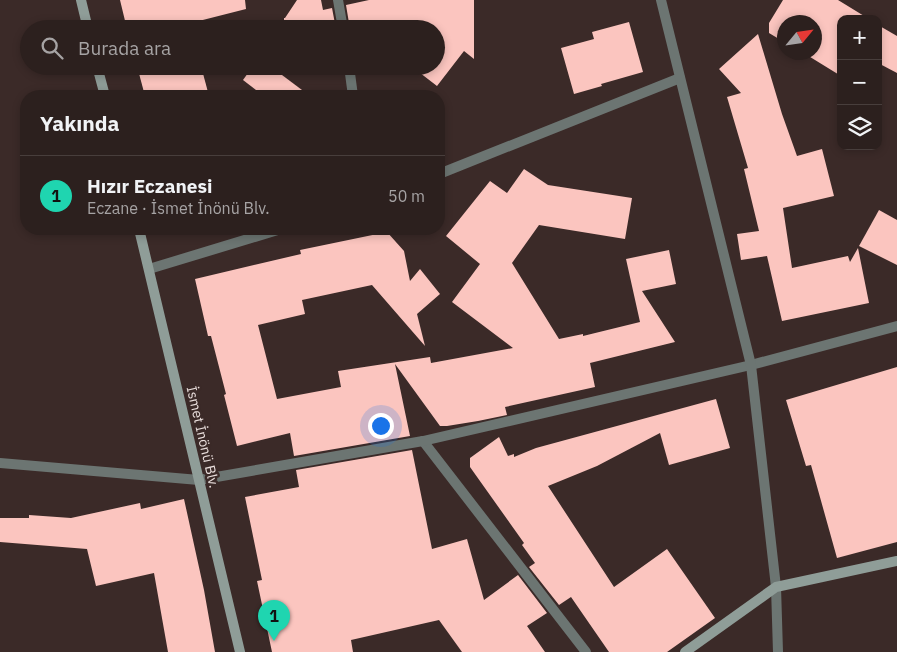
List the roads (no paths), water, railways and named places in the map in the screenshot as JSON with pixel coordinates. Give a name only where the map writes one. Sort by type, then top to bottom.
[{"type":"main road","points":[[80,0],[86,20]]},
{"type":"main road","points":[[99,75],[103,90]]},
{"type":"main road","name":"İsmet İnönü Blv.","points":[[140,235],[240,652]]},
{"type":"main road","points":[[685,652],[776,588],[897,561]]},
{"type":"street","points":[[338,0],[341,20]]},
{"type":"street","points":[[661,0],[751,365],[776,588],[778,652]]},
{"type":"street","points":[[350,75],[353,90]]},
{"type":"street","points":[[445,172],[680,78]]},
{"type":"street","points":[[149,269],[260,235]]},
{"type":"street","points":[[0,463],[199,480],[422,441],[751,365],[897,326]]},
{"type":"street","points":[[422,441],[586,652]]},
{"type":"place","name":"Hızır Eczanesi","points":[[274,641]]}]
